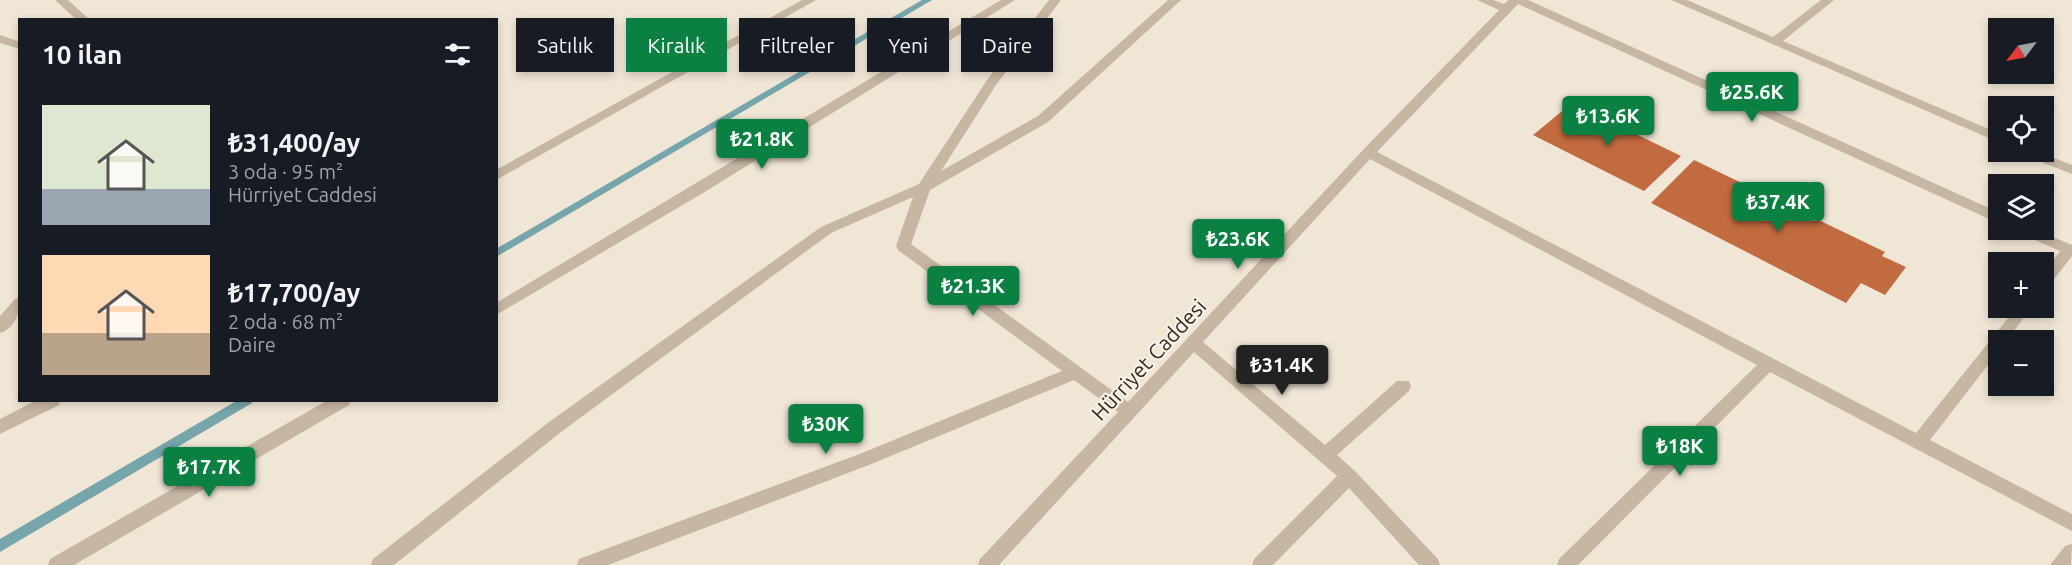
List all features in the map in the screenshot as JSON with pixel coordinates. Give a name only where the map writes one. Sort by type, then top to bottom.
[{"type":"street","points":[[61,0],[83,18]]},
{"type":"street","points":[[498,175],[810,0]]},
{"type":"street","points":[[498,309],[703,188],[1009,0]]},
{"type":"street","points":[[1055,0],[992,83],[924,187],[903,246],[1130,412]]},
{"type":"street","points":[[380,565],[555,426],[826,230],[924,187],[1043,119],[1175,0]]},
{"type":"street","points":[[1483,0],[1514,3],[1988,214]]},
{"type":"street","points":[[1677,0],[1988,134]]},
{"type":"street","points":[[1774,42],[1828,0]]},
{"type":"street","name":"Hürriyet Caddesi","points":[[987,565],[1368,153],[1514,3]]},
{"type":"street","points":[[0,39],[18,45]]},
{"type":"street","points":[[1368,153],[2072,523]]},
{"type":"street","points":[[2052,162],[2072,170]]},
{"type":"street","points":[[2047,240],[2070,250],[2054,270]]},
{"type":"street","points":[[0,327],[18,305]]},
{"type":"street","points":[[2007,330],[2016,318]]},
{"type":"street","points":[[1194,343],[1349,476],[1431,565]]},
{"type":"street","points":[[1919,442],[1988,354]]},
{"type":"street","points":[[1566,565],[1769,363]]},
{"type":"street","points":[[586,565],[868,458],[1077,372]]},
{"type":"street","points":[[1325,455],[1403,386]]},
{"type":"street","points":[[0,428],[49,402]]},
{"type":"street","points":[[57,565],[340,402]]},
{"type":"street","points":[[1261,565],[1349,476]]},
{"type":"street","points":[[2059,565],[2072,552]]},
{"type":"building","points":[[1572,103],[1681,156],[1644,191],[1533,135]]},
{"type":"building","points":[[1694,160],[1885,252],[1882,256],[1906,267],[1885,295],[1861,283],[1846,303],[1651,203]]},
{"type":"waterway","points":[[498,253],[928,0]]},
{"type":"waterway","points":[[0,546],[245,402]]}]
